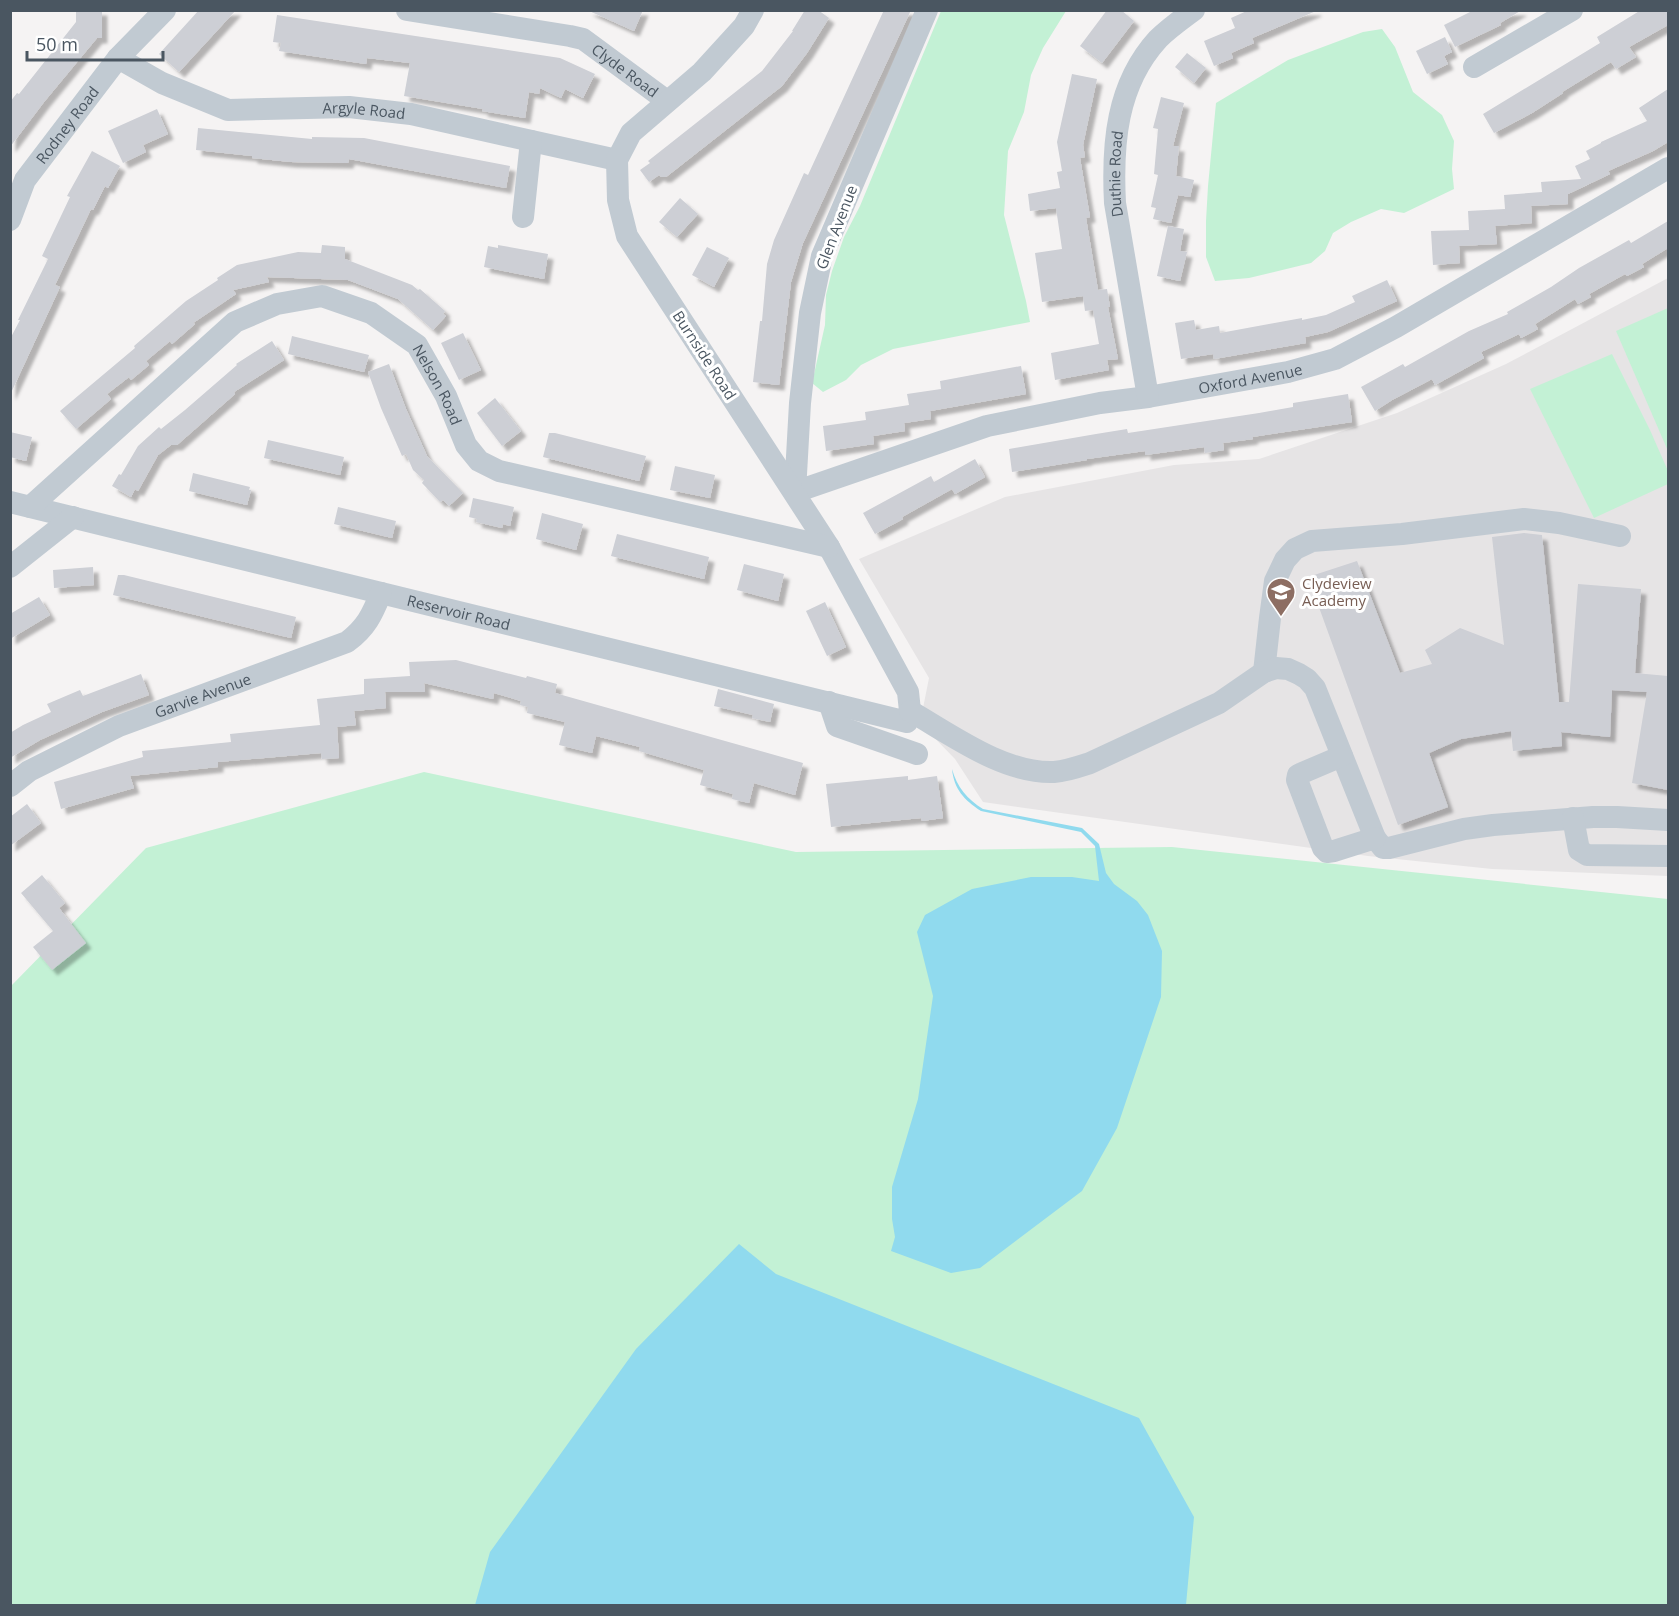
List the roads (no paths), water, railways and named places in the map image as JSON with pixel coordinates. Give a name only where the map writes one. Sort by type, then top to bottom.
[{"type":"street","name":"Rodney Road","points":[[10,220],[25,180],[118,58],[165,10]]},
{"type":"street","name":"Clyde Road","points":[[407,10],[583,39],[667,101]]},
{"type":"street","name":"Burnside Road","points":[[753,10],[744,26],[702,72],[631,133],[617,160],[618,200],[627,236],[829,547],[908,692],[909,716]]},
{"type":"street","name":"Glen Avenue","points":[[795,492],[800,403],[809,324],[822,256],[927,10]]},
{"type":"street","name":"Duthie Road","points":[[1148,397],[1115,203],[1114,179],[1118,125],[1124,98],[1145,56],[1159,39],[1194,10]]},
{"type":"street","points":[[1474,67],[1572,10]]},
{"type":"street","name":"Argyle Road","points":[[118,58],[162,83],[228,110],[349,107],[411,114],[617,160]]},
{"type":"street","points":[[523,216],[531,141]]},
{"type":"street","name":"Oxford Avenue","points":[[795,492],[987,426],[1100,403],[1148,397],[1288,372],[1335,359],[1396,327],[1668,168]]},
{"type":"street","name":"Nelson Road","points":[[20,505],[235,322],[277,304],[322,296],[370,313],[417,345],[446,396],[466,445],[479,461],[499,471],[829,547]]},
{"type":"street","name":"Reservoir Road","points":[[20,505],[829,702],[909,716],[997,760],[1025,769],[1055,772],[1090,764],[1220,703],[1264,672]]},
{"type":"street","points":[[10,567],[73,517]]},
{"type":"street","points":[[1620,536],[1558,523],[1524,519],[1402,534],[1312,541],[1295,549],[1285,561],[1275,581],[1264,672],[1276,668],[1288,669],[1307,679],[1315,688],[1375,838],[1383,848],[1464,829],[1493,825],[1617,816],[1668,820]]},
{"type":"street","name":"Garvie Avenue","points":[[10,786],[29,771],[119,726],[346,642],[357,635],[368,622],[381,593]]},
{"type":"street","points":[[829,702],[837,726],[917,754]]},
{"type":"street","points":[[1342,756],[1298,775],[1297,780],[1323,848],[1327,852],[1334,851],[1375,838]]},
{"type":"street","points":[[1573,818],[1579,850],[1582,853],[1587,855],[1668,856]]},
{"type":"water","points":[[952,769],[963,792],[983,809],[1082,828],[1099,844],[1106,873],[1114,884],[1137,901],[1148,915],[1162,951],[1161,997],[1117,1128],[1082,1191],[980,1268],[951,1273],[891,1251],[895,1237],[892,1219],[892,1187],[918,1099],[933,996],[917,932],[925,915],[972,889],[1031,877],[1072,877],[1099,881],[1095,846],[1081,832],[981,811],[961,793]]},
{"type":"water","points":[[739,1244],[776,1274],[1139,1418],[1194,1517],[1186,1605],[475,1605],[490,1552],[636,1349]]},
{"type":"place","name":"Clydeview Academy","points":[[1281,618]]}]
